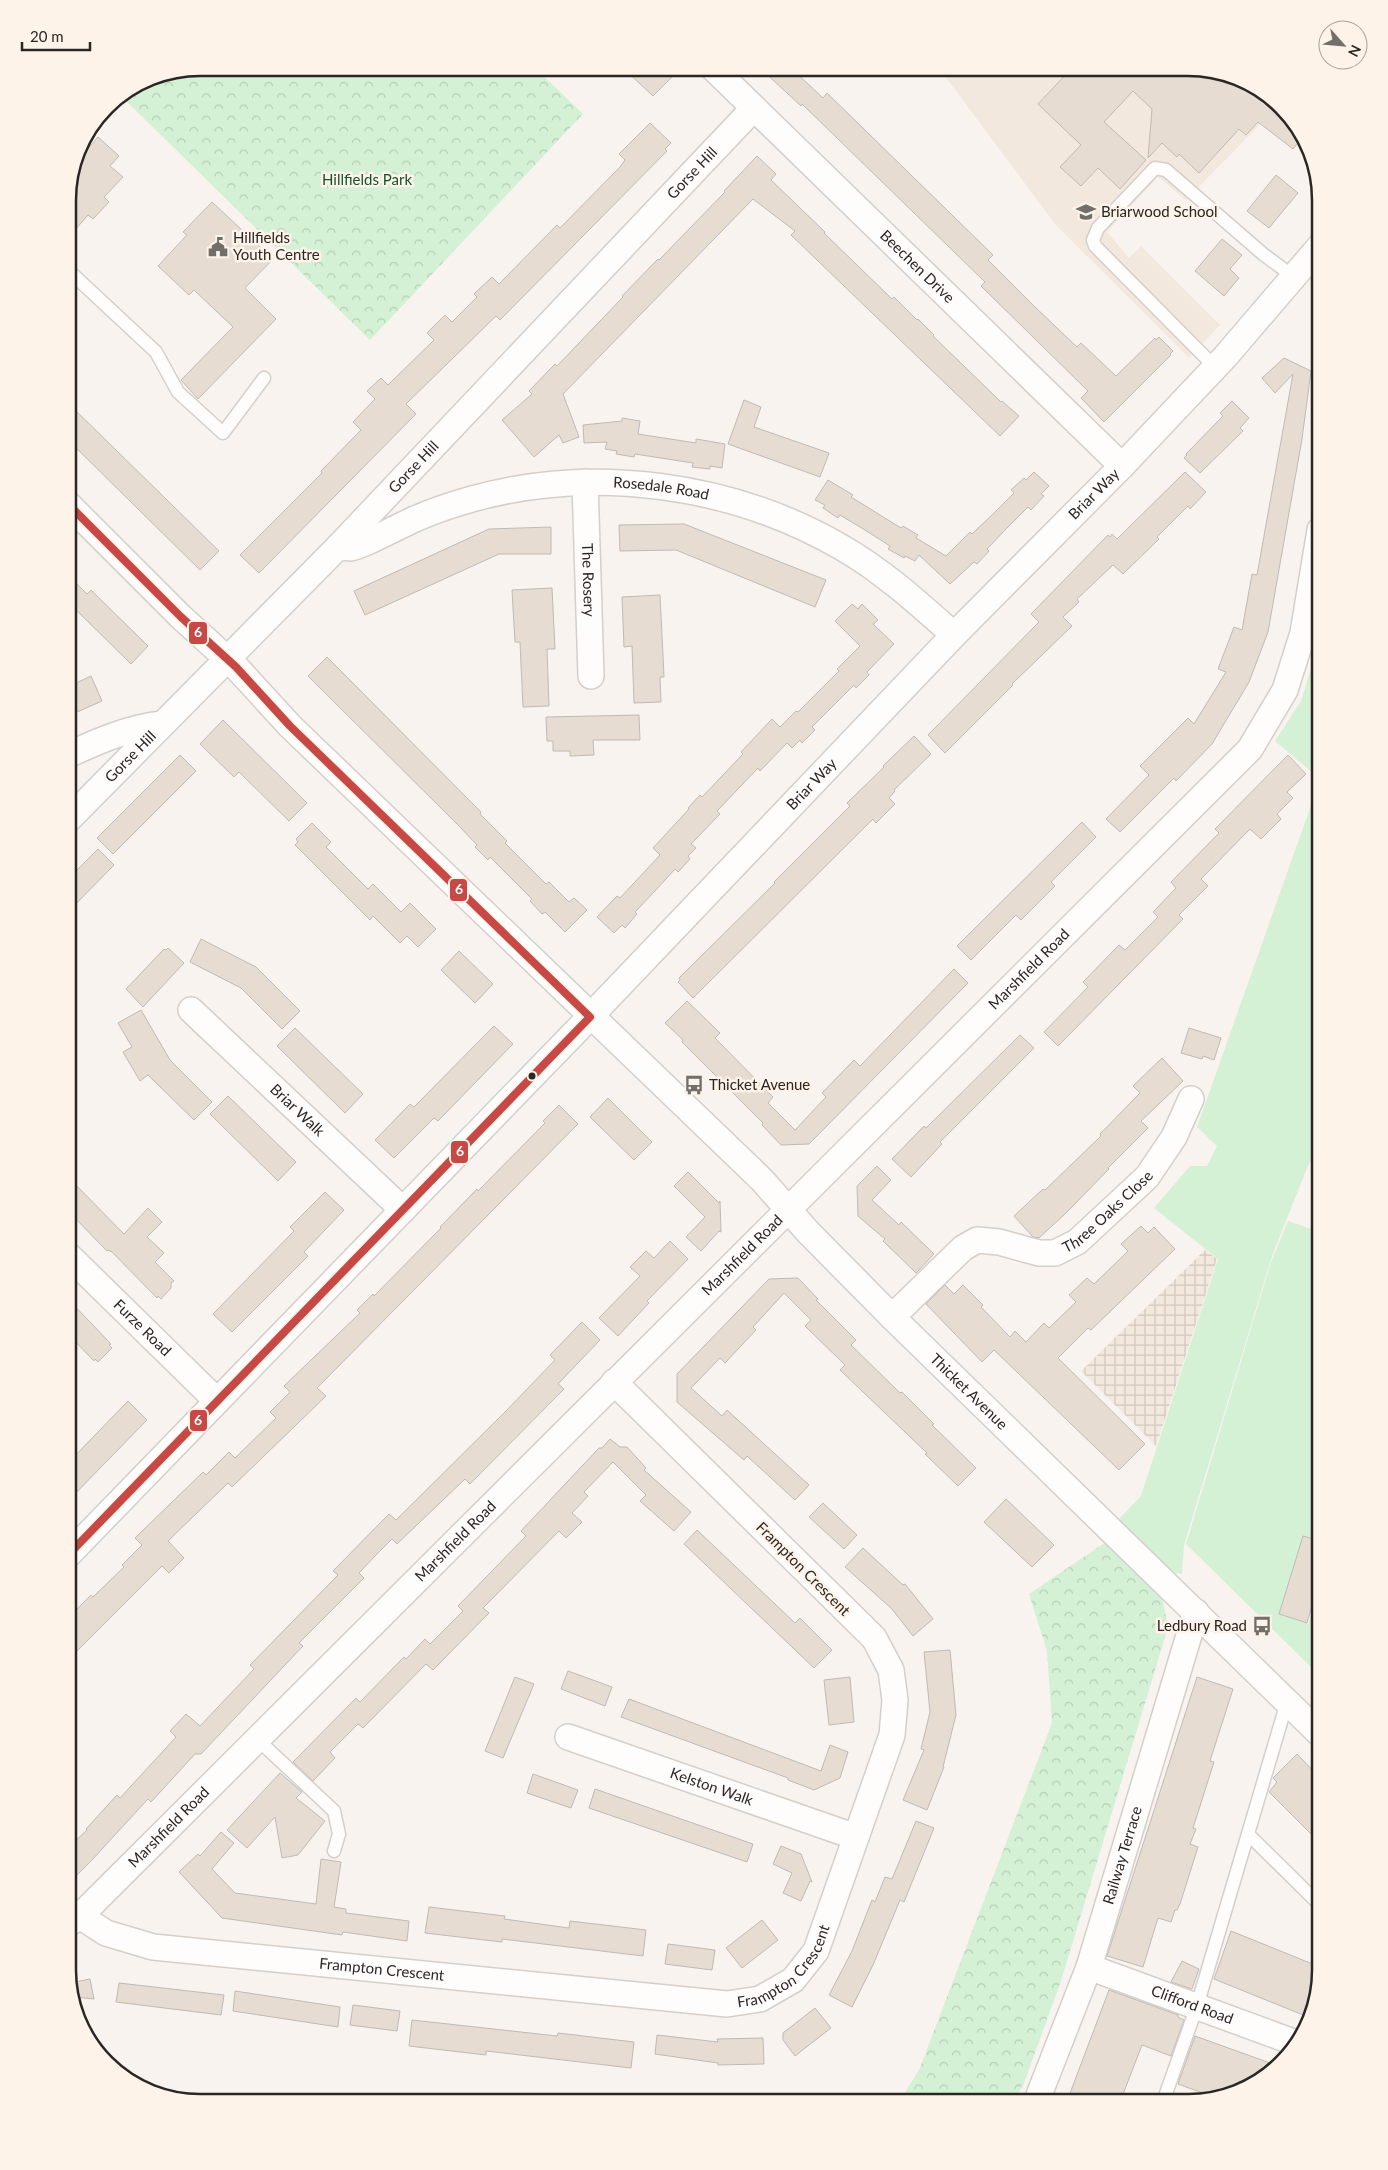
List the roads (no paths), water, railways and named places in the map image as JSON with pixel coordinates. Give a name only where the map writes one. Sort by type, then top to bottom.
[{"type":"street","name":"Beechen Drive","points":[[722,77],[1122,466]]},
{"type":"street","name":"Gorse Hill","points":[[77,811],[339,546],[754,108]]},
{"type":"street","name":"Briar Way","points":[[76,1546],[590,1017],[954,635],[1122,466],[1215,367],[1312,256]]},
{"type":"street","name":"Rosedale Road","points":[[339,546],[351,548],[418,518],[473,499],[527,487],[585,482],[643,484],[704,493],[777,515],[841,547],[899,586],[954,635]]},
{"type":"street","name":"The Rosery","points":[[585,482],[591,676]]},
{"type":"street","name":"Thicket Avenue","points":[[77,513],[181,617],[227,659],[290,726],[590,1017],[762,1180],[808,1232],[892,1317],[1112,1529],[1287,1702],[1312,1723]]},
{"type":"street","name":"Marshfield Road","points":[[76,1918],[1250,748],[1285,690],[1303,633],[1312,578]]},
{"type":"street","points":[[77,751],[120,733],[162,724]]},
{"type":"street","name":"Briar Walk","points":[[191,1010],[403,1210]]},
{"type":"street","name":"Three Oaks Close","points":[[892,1317],[964,1248],[977,1240],[1000,1242],[1039,1253],[1055,1253],[1077,1242],[1147,1177],[1174,1137],[1191,1099]]},
{"type":"street","name":"Furze Road","points":[[76,1263],[217,1401]]},
{"type":"street","name":"Frampton Crescent","points":[[76,1921],[106,1933],[154,1947],[727,2004],[760,2000],[793,1980],[816,1951],[892,1735],[896,1700],[891,1670],[874,1638],[614,1382]]},
{"type":"street","name":"Railway Terrace","points":[[1040,2094],[1090,1967],[1195,1611]]},
{"type":"street","name":"Kelston Walk","points":[[568,1738],[856,1837]]},
{"type":"street","name":"Clifford Road","points":[[1090,1967],[1289,2040]]},
{"type":"lane","points":[[1215,367],[1095,246],[1093,240],[1098,228],[1155,168],[1159,168],[1166,170],[1263,254],[1294,277]]},
{"type":"lane","points":[[77,278],[156,352],[178,392],[223,434],[264,378]]},
{"type":"lane","points":[[1166,2094],[1197,2006],[1287,1702]]},
{"type":"lane","points":[[257,1739],[334,1811],[339,1834],[334,1851]]},
{"type":"lane","points":[[1248,1834],[1312,1897]]},
{"type":"place","name":"Briarwood School","points":[[1086,212]]},
{"type":"place","name":"Hillfields Youth Centre","points":[[218,247]]},
{"type":"place","name":"Thicket Avenue","points":[[694,1085]]},
{"type":"place","name":"Ledbury Road","points":[[1262,1626]]},
{"type":"park label","name":"Hillfields Park","points":[[367,180]]}]
